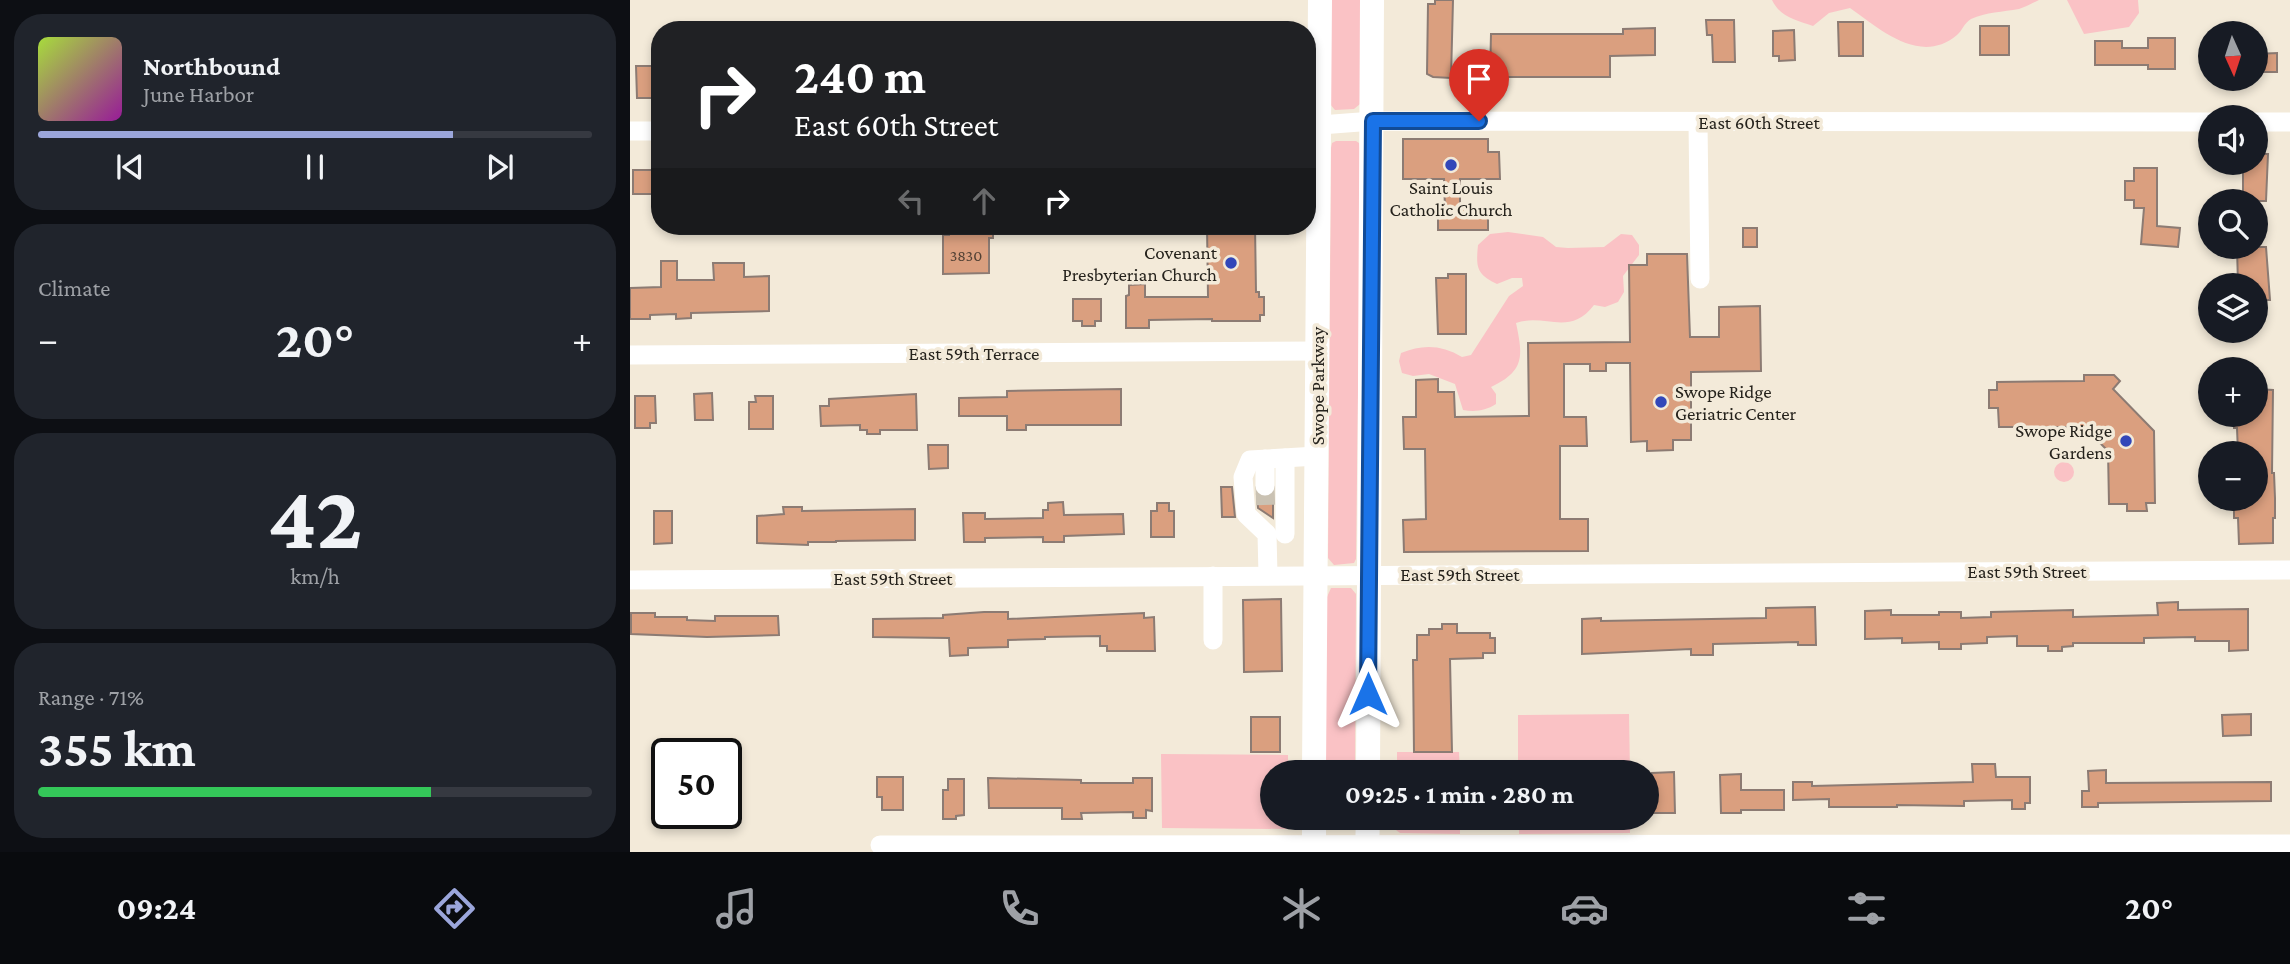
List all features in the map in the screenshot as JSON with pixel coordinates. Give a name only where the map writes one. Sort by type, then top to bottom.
[{"type":"main road","name":"Swope Parkway","points":[[1316,71],[1320,0]]},
{"type":"main road","points":[[1368,760],[1372,0]]},
{"type":"main road","name":"Swope Parkway","points":[[1314,760],[1317,456],[1315,235]]},
{"type":"main road","points":[[1314,830],[1314,848]]},
{"type":"main road","points":[[1368,830],[1368,849]]},
{"type":"street","name":"East 60th Street","points":[[1316,125],[1373,121],[2198,122]]},
{"type":"street","points":[[1698,122],[1700,279]]},
{"type":"street","points":[[2268,122],[2290,122]]},
{"type":"street","points":[[630,131],[651,131]]},
{"type":"street","name":"East 59th Terrace","points":[[630,355],[1317,351]]},
{"type":"street","points":[[1316,535],[1273,528],[1246,514],[1243,477],[1250,460],[1317,456]]},
{"type":"street","points":[[1268,575],[1284,458]]},
{"type":"street","points":[[1265,459],[1265,486]]},
{"type":"street","name":"East 59th Street","points":[[630,580],[2290,570]]},
{"type":"street","points":[[1213,576],[1213,639]]},
{"type":"street","points":[[880,845],[1368,849],[2077,848],[2290,844]]},
{"type":"shaded area","points":[[1329,0],[1360,0],[1360,104],[1354,109],[1335,110],[1330,104]]},
{"type":"shaded area","points":[[1772,0],[2039,0],[2019,9],[1971,19],[1957,35],[1943,44],[1929,47],[1901,41],[1850,8],[1829,13],[1813,26],[1784,14]]},
{"type":"shaded area","points":[[2067,0],[2138,0],[2139,13],[2129,27],[2084,34]]},
{"type":"shaded area","points":[[1336,141],[1356,141],[1361,153],[1356,559],[1354,563],[1334,565],[1328,558],[1331,148]]},
{"type":"shaded area","points":[[1508,232],[1543,237],[1556,247],[1568,248],[1604,247],[1621,234],[1632,235],[1639,245],[1639,255],[1623,276],[1624,292],[1618,302],[1605,307],[1594,305],[1576,320],[1516,323],[1520,345],[1519,361],[1510,375],[1491,387],[1496,394],[1496,404],[1480,410],[1463,410],[1455,384],[1429,374],[1413,376],[1402,373],[1399,361],[1401,353],[1432,347],[1462,357],[1471,355],[1509,296],[1523,286],[1522,278],[1512,278],[1497,284],[1485,277],[1479,269],[1478,245],[1490,234]]},
{"type":"shaded area","points":[[2060,462],[2068,462],[2074,472],[2068,482],[2060,482],[2054,476],[2054,468]]},
{"type":"shaded area","points":[[1331,588],[1351,588],[1356,594],[1355,760],[1325,760],[1327,597]]},
{"type":"shaded area","points":[[1629,714],[1630,760],[1518,760],[1518,715]]},
{"type":"shaded area","points":[[1397,752],[1459,752],[1459,760],[1397,760]]},
{"type":"shaded area","points":[[1161,754],[1288,755],[1288,760],[1260,760],[1260,829],[1162,828]]},
{"type":"shaded area","points":[[1396,830],[1460,830],[1460,834],[1400,833]]},
{"type":"shaded area","points":[[1519,830],[1630,830],[1630,833],[1519,834]]},
{"type":"building","points":[[1435,0],[1453,0],[1451,78],[1427,74],[1428,4],[1435,4]]},
{"type":"building","points":[[1706,20],[1734,20],[1735,62],[1713,62],[1712,35],[1707,35]]},
{"type":"building","points":[[1838,22],[1863,22],[1863,56],[1839,56]]},
{"type":"building","points":[[1980,26],[2009,26],[2009,55],[1980,55]]},
{"type":"building","points":[[1655,28],[1655,55],[1610,56],[1610,77],[1490,77],[1491,34],[1623,34],[1623,29]]},
{"type":"building","points":[[1794,30],[1795,60],[1779,61],[1779,56],[1773,56],[1773,31]]},
{"type":"building","points":[[2148,38],[2175,38],[2175,69],[2148,69],[2148,65],[2095,65],[2095,41],[2122,41],[2122,48],[2148,48]]},
{"type":"building","points":[[2268,53],[2277,53],[2277,72],[2268,72]]},
{"type":"building","points":[[636,66],[651,66],[651,98],[637,98]]},
{"type":"building","name":"Saint Louis Catholic Church","points":[[1403,139],[1488,139],[1488,152],[1499,152],[1500,179],[1460,179],[1460,209],[1488,209],[1488,230],[1438,230],[1438,209],[1445,209],[1444,179],[1403,179]]},
{"type":"building","points":[[2134,168],[2157,168],[2157,226],[2180,228],[2178,247],[2141,244],[2144,208],[2134,208],[2134,200],[2125,200],[2125,181],[2134,181]]},
{"type":"building","points":[[633,170],[651,170],[651,194],[633,194]]},
{"type":"building","points":[[2243,175],[2267,175],[2267,189],[2243,189]]},
{"type":"building","points":[[1743,228],[1757,228],[1757,247],[1743,247]]},
{"type":"building","points":[[943,235],[993,235],[993,238],[989,238],[989,273],[943,274]]},
{"type":"building","points":[[1207,235],[1255,235],[1256,292],[1259,292],[1259,297],[1264,297],[1264,315],[1260,315],[1260,321],[1149,320],[1149,328],[1126,328],[1126,296],[1129,295],[1129,285],[1145,284],[1145,297],[1208,297]]},
{"type":"building","name":"Swope Ridge Geriatric Center","points":[[1647,254],[1687,254],[1690,337],[1719,337],[1719,307],[1760,306],[1761,371],[1691,372],[1691,440],[1673,440],[1673,450],[1647,451],[1647,441],[1631,442],[1630,363],[1606,363],[1606,371],[1590,371],[1590,364],[1564,364],[1564,417],[1586,417],[1587,446],[1560,446],[1560,519],[1588,519],[1588,551],[1404,552],[1403,520],[1426,519],[1425,449],[1404,449],[1403,417],[1416,417],[1416,380],[1438,379],[1438,392],[1454,392],[1455,417],[1529,416],[1528,343],[1630,342],[1629,265],[1647,265]]},
{"type":"building","points":[[2237,259],[2267,259],[2268,273],[2238,273]]},
{"type":"building","points":[[661,261],[677,261],[677,280],[714,280],[713,263],[744,263],[744,277],[769,276],[769,311],[691,313],[691,318],[676,319],[676,314],[650,315],[650,319],[630,319],[630,288],[661,287]]},
{"type":"building","points":[[1448,274],[1466,274],[1466,334],[1438,334],[1436,278],[1448,278]]},
{"type":"building","points":[[1073,299],[1101,299],[1101,321],[1095,321],[1095,326],[1082,326],[1082,321],[1073,321]]},
{"type":"building","name":"Swope Ridge Gardens","points":[[2084,375],[2114,375],[2120,381],[2113,389],[2154,431],[2155,503],[2146,503],[2147,511],[2127,511],[2127,504],[2109,504],[2108,451],[2084,427],[1999,427],[1998,408],[1989,408],[1989,390],[1997,390],[1997,382],[2084,381]]},
{"type":"building","points":[[1121,389],[1121,425],[1026,425],[1026,430],[1007,430],[1007,416],[959,416],[959,398],[1007,397],[1007,391]]},
{"type":"building","points":[[2268,390],[2273,390],[2273,543],[2239,544],[2238,518],[2234,518],[2234,511],[2268,511],[2268,441],[2238,441],[2237,428],[2234,428],[2268,427]]},
{"type":"building","points":[[712,393],[713,420],[695,420],[694,394]]},
{"type":"building","points":[[916,394],[917,430],[880,430],[880,434],[867,434],[867,430],[860,430],[860,425],[821,426],[820,406],[829,406],[829,399]]},
{"type":"building","points":[[635,396],[655,396],[656,423],[650,423],[650,428],[635,428]]},
{"type":"building","points":[[755,396],[773,396],[773,429],[749,429],[749,402],[756,402]]},
{"type":"building","points":[[928,445],[948,445],[948,468],[929,469]]},
{"type":"building","points":[[1221,487],[1232,487],[1235,517],[1222,517]]},
{"type":"building","points":[[1257,495],[1264,498],[1273,495],[1273,518],[1258,508]]},
{"type":"building","points":[[1063,502],[1064,515],[1123,514],[1124,534],[1064,536],[1064,542],[1043,542],[1043,537],[985,538],[985,542],[964,542],[963,513],[985,513],[985,519],[1043,518],[1043,510],[1048,510],[1048,503]]},
{"type":"building","points":[[1157,503],[1169,503],[1169,511],[1174,511],[1174,537],[1151,537],[1151,511],[1157,511]]},
{"type":"building","points":[[783,507],[802,507],[802,511],[915,509],[915,540],[808,542],[808,545],[757,543],[757,516],[784,514]]},
{"type":"building","points":[[654,511],[672,511],[672,543],[654,544]]},
{"type":"building","points":[[1281,599],[1282,671],[1244,672],[1243,600]]},
{"type":"building","points":[[2178,602],[2178,610],[2248,609],[2248,650],[2229,651],[2229,641],[2195,641],[2195,637],[2144,638],[2144,643],[2073,643],[2073,646],[2062,647],[2062,651],[2048,651],[2048,646],[2017,646],[2017,636],[1987,637],[1987,643],[1961,644],[1961,649],[1939,649],[1939,642],[1902,643],[1902,638],[1865,639],[1865,611],[1891,610],[1891,615],[1961,612],[1961,618],[1991,617],[1991,612],[2073,610],[2073,617],[2158,615],[2157,603]]},
{"type":"building","points":[[1815,607],[1816,645],[1798,645],[1798,642],[1713,644],[1713,655],[1691,655],[1691,649],[1582,654],[1582,619],[1601,618],[1601,621],[1766,618],[1766,608]]},
{"type":"building","points":[[1008,612],[1008,619],[1144,613],[1144,618],[1154,617],[1155,651],[1107,651],[1107,646],[1100,646],[1100,636],[1045,637],[1008,640],[1008,647],[968,648],[968,655],[950,656],[949,638],[873,637],[873,619],[943,618],[943,615]]},
{"type":"building","points":[[631,613],[655,613],[655,617],[687,617],[687,620],[715,621],[715,616],[778,616],[779,635],[707,637],[631,634]]},
{"type":"building","points":[[1442,624],[1457,624],[1457,633],[1490,633],[1490,638],[1495,638],[1495,653],[1483,653],[1483,658],[1450,659],[1452,752],[1414,752],[1413,660],[1417,660],[1417,635],[1429,635],[1429,629],[1442,629]]},
{"type":"building","points":[[2251,714],[2251,735],[2223,736],[2222,715]]},
{"type":"building","points":[[1251,717],[1280,717],[1280,752],[1251,752]]},
{"type":"building","points":[[1972,764],[1995,764],[1996,777],[2030,777],[2030,803],[2025,803],[2025,809],[2012,809],[2012,800],[1964,801],[1964,806],[1829,807],[1829,799],[1793,800],[1793,782],[1812,782],[1812,786],[1973,782]]},
{"type":"building","points":[[2106,770],[2106,783],[2271,782],[2271,801],[2098,803],[2098,807],[2082,807],[2082,791],[2089,791],[2088,771]]},
{"type":"building","points":[[1674,772],[1675,813],[1659,813],[1659,773]]},
{"type":"building","points":[[1741,774],[1741,790],[1784,790],[1784,810],[1721,813],[1720,775]]},
{"type":"building","points":[[877,777],[903,777],[903,810],[882,810],[882,797],[877,797]]},
{"type":"building","points":[[988,778],[1133,783],[1133,778],[1152,778],[1152,811],[1146,810],[1146,818],[1133,818],[1133,812],[1081,813],[1082,819],[1062,819],[1062,808],[989,808]]},
{"type":"building","points":[[948,779],[964,779],[964,815],[956,816],[956,819],[943,819],[943,790],[948,790]]},
{"type":"tunnel","points":[[1265,486],[1266,514]]},
{"type":"place","name":"Saint Louis Catholic Church","points":[[1451,165]]},
{"type":"place","name":"Covenant Presbyterian Church","points":[[1231,263]]},
{"type":"place","name":"Swope Ridge Geriatric Center","points":[[1661,402]]},
{"type":"place","name":"Swope Ridge Gardens","points":[[2126,441]]},
{"type":"route","points":[[1368,694],[1373,121],[1479,121]]}]
